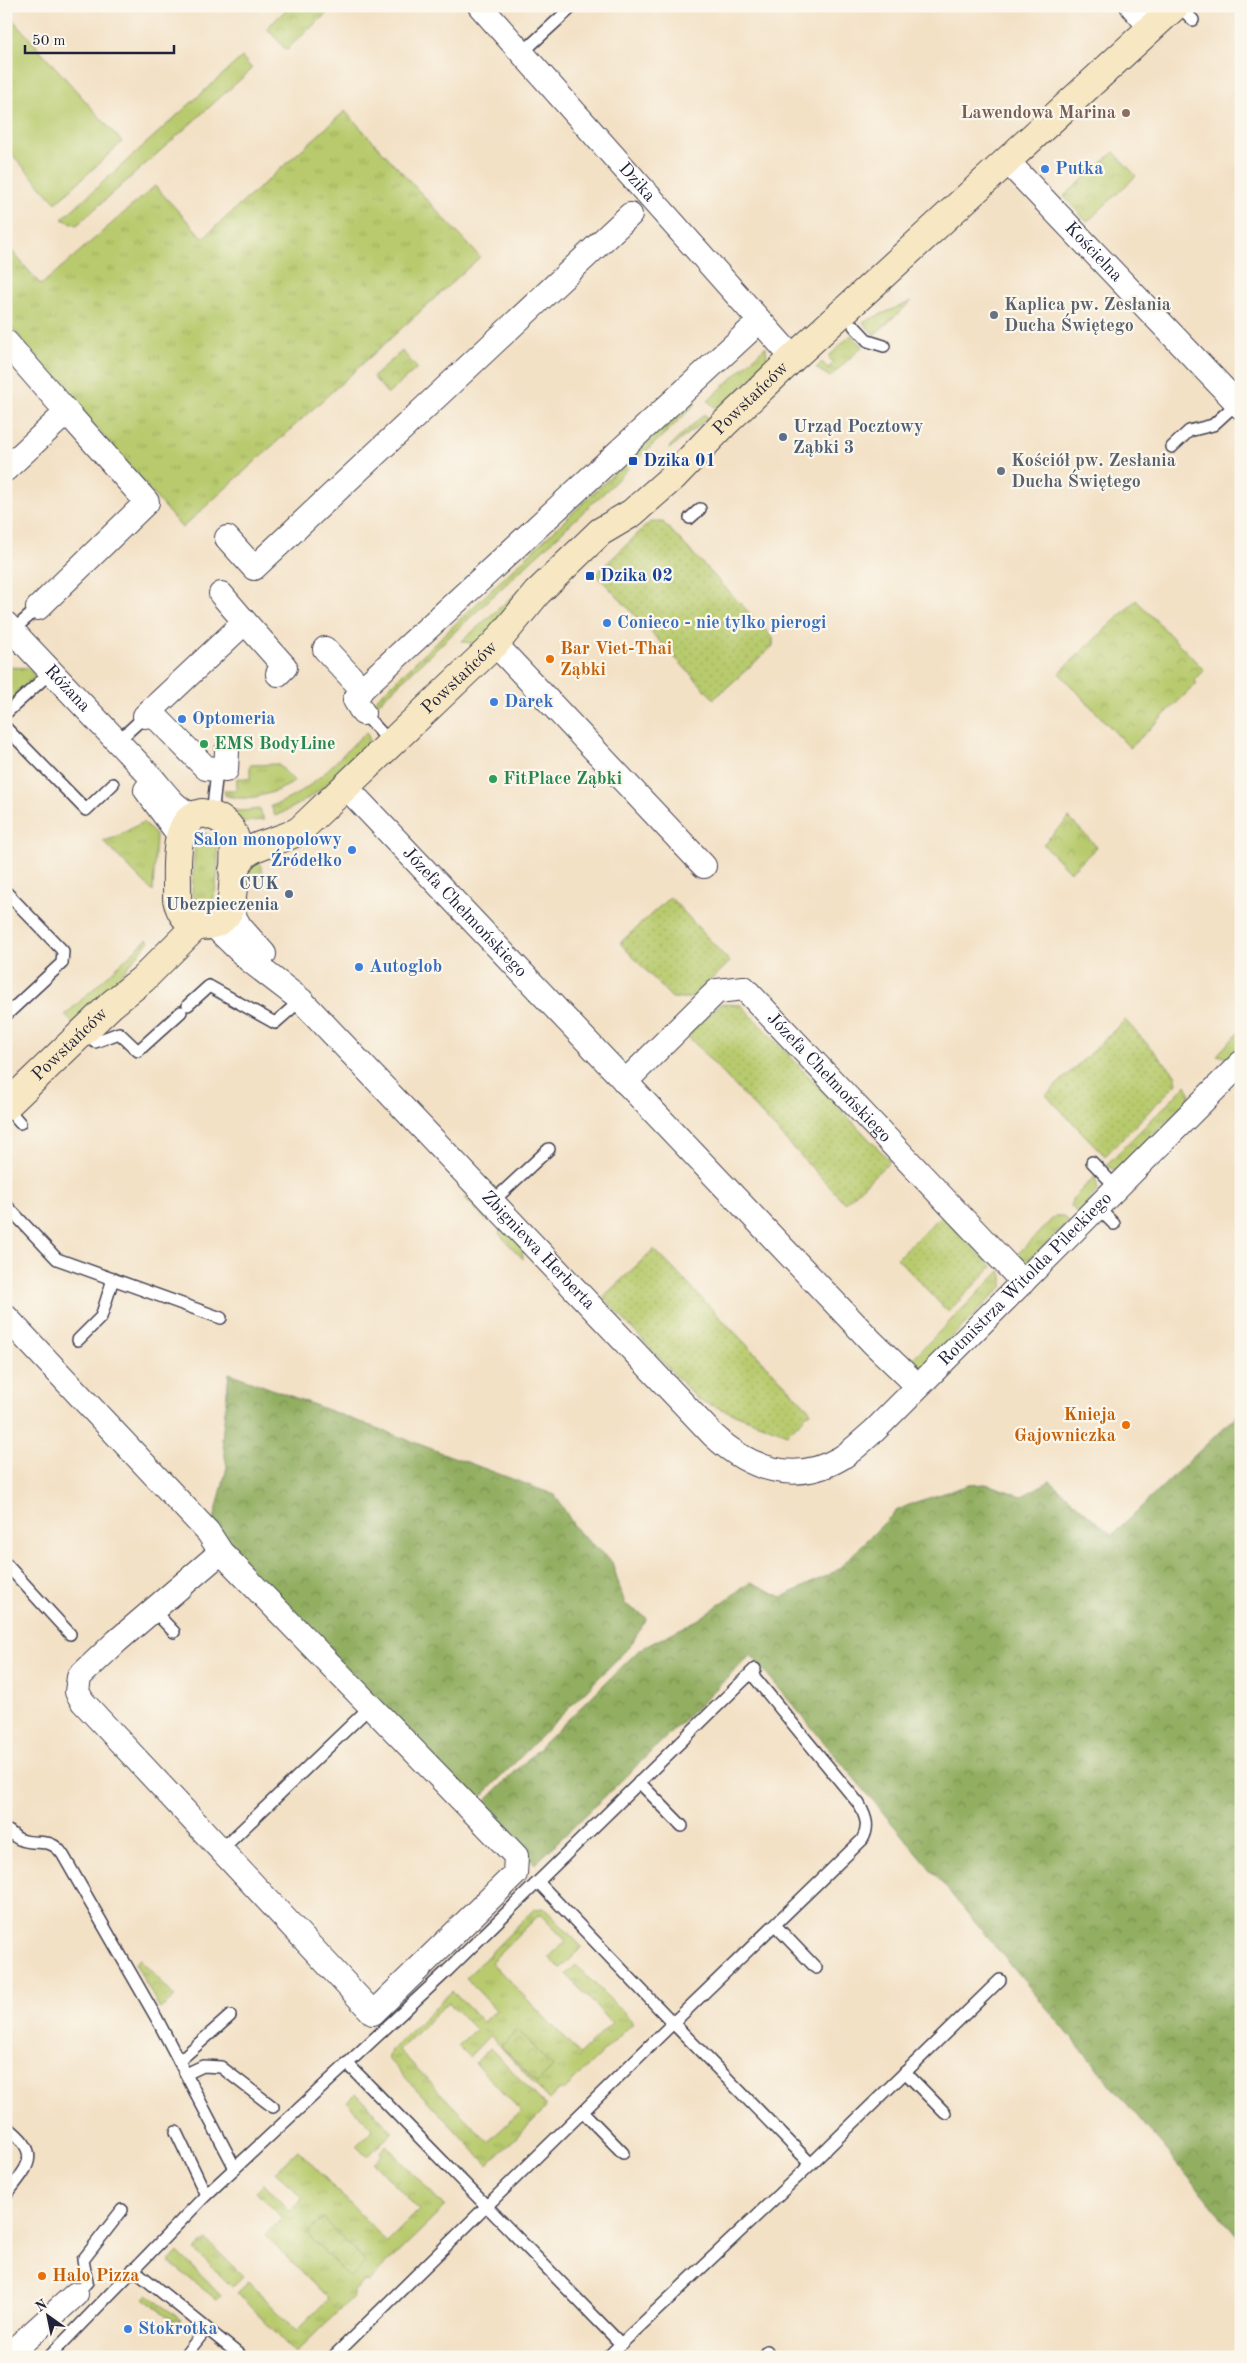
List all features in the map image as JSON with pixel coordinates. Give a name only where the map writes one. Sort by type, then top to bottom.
[{"type":"street","name":"Dzika","points":[[480,6],[522,53],[592,141],[793,358]]},
{"type":"street","points":[[1132,6],[1151,28]]},
{"type":"street","name":"Powstańców","points":[[233,870],[245,854],[260,846],[288,837],[300,830],[495,644],[545,585],[600,532],[632,513],[673,477],[723,425],[793,358],[1008,162],[1151,28],[1184,13]]},
{"type":"street","name":"Kościelna","points":[[1008,162],[1239,405]]},
{"type":"street","points":[[227,538],[254,568],[630,215]]},
{"type":"street","points":[[363,713],[356,700],[362,689],[748,332]]},
{"type":"street","points":[[6,342],[147,502],[38,608]]},
{"type":"street","points":[[6,469],[67,412]]},
{"type":"street","points":[[221,594],[286,667],[278,674]]},
{"type":"street","points":[[227,751],[226,770],[206,768],[147,713],[245,622]]},
{"type":"street","name":"Różana","points":[[9,628],[153,778],[169,798],[184,812],[204,824]]},
{"type":"street","points":[[495,644],[704,866]]},
{"type":"street","points":[[326,649],[362,689]]},
{"type":"street","name":"Powstańców","points":[[204,824],[246,830],[272,824],[340,791]]},
{"type":"street","name":"Józefa Chełmońskiego","points":[[340,791],[624,1082],[872,1342],[918,1386]]},
{"type":"street","points":[[204,824],[235,838],[233,870],[205,917],[177,899],[204,824]]},
{"type":"street","name":"Powstańców","points":[[11,1112],[112,1004],[143,979],[205,917]]},
{"type":"street","name":"Zbigniewa Herberta","points":[[205,917],[248,960],[301,1000],[727,1448],[740,1458],[759,1466],[794,1471]]},
{"type":"street","name":"Józefa Chełmońskiego","points":[[624,1082],[717,991],[744,988],[1022,1282]]},
{"type":"street","name":"Rotmistrza Witolda Pileckiego","points":[[794,1471],[819,1467],[842,1458],[874,1431],[1241,1063]]},
{"type":"street","points":[[6,1317],[202,1526],[221,1552],[516,1856],[515,1874],[373,2013],[83,1702],[77,1692],[79,1677],[221,1552]]},
{"type":"street","points":[[6,2351],[15,2349],[76,2294]]},
{"type":"lane","points":[[522,53],[573,6]]},
{"type":"lane","points":[[1179,6],[1184,13]]},
{"type":"lane","points":[[854,326],[868,342],[884,346]]},
{"type":"lane","points":[[1172,446],[1189,431],[1213,425],[1239,405]]},
{"type":"lane","points":[[690,518],[700,510]]},
{"type":"lane","points":[[9,628],[38,608]]},
{"type":"lane","points":[[6,713],[52,671]]},
{"type":"lane","points":[[122,747],[147,713]]},
{"type":"lane","points":[[363,713],[391,743]]},
{"type":"lane","points":[[6,728],[86,810],[113,784]]},
{"type":"lane","points":[[204,824],[216,780]]},
{"type":"lane","points":[[6,892],[63,951],[62,963],[6,1015]]},
{"type":"lane","points":[[95,1042],[119,1033],[138,1051],[209,986],[275,1023],[301,1000]]},
{"type":"lane","points":[[492,1202],[549,1149]]},
{"type":"lane","points":[[1092,1162],[1116,1188]]},
{"type":"lane","points":[[6,1206],[57,1259],[221,1318]]},
{"type":"lane","points":[[1097,1207],[1114,1224]]},
{"type":"lane","points":[[78,1340],[101,1318],[113,1279]]},
{"type":"lane","points":[[6,1564],[70,1634]]},
{"type":"lane","points":[[153,1610],[174,1632]]},
{"type":"lane","points":[[49,2357],[206,2195],[538,1882],[753,1671],[859,1804],[867,1821],[867,1832],[862,1840],[333,2357]]},
{"type":"lane","points":[[222,1850],[370,1707]]},
{"type":"lane","points":[[639,1782],[682,1826]]},
{"type":"lane","points":[[6,1830],[19,1839],[43,1842],[57,1847],[104,1922],[234,2168]]},
{"type":"lane","points":[[538,1882],[811,2164]]},
{"type":"lane","points":[[775,1925],[816,1968]]},
{"type":"lane","points":[[608,2357],[811,2164],[1000,1980]]},
{"type":"lane","points":[[179,2061],[230,2016]]},
{"type":"lane","points":[[347,2063],[621,2344]]},
{"type":"lane","points":[[186,2074],[203,2066],[221,2067],[273,2107]]},
{"type":"lane","points":[[905,2072],[945,2112]]},
{"type":"lane","points":[[583,2112],[623,2153]]},
{"type":"lane","points":[[6,2126],[24,2140],[29,2156],[25,2170],[6,2195]]},
{"type":"lane","points":[[176,2132],[206,2195]]},
{"type":"lane","points":[[76,2294],[87,2282],[83,2260],[122,2210]]},
{"type":"lane","points":[[133,2270],[242,2357]]},
{"type":"lane","points":[[184,2357],[206,2329]]},
{"type":"green space","points":[[290,6],[335,6],[286,50],[267,28]]},
{"type":"green space","points":[[6,12],[122,142],[56,203],[6,148]]},
{"type":"green space","points":[[242,57],[252,69],[77,225],[62,219]]},
{"type":"green space","points":[[345,111],[480,257],[182,528],[6,321],[6,244],[41,285],[155,186],[203,238]]},
{"type":"green space","points":[[1114,152],[1136,176],[1087,222],[1064,196]]},
{"type":"green space","points":[[912,301],[874,335],[863,322]]},
{"type":"green space","points":[[851,335],[863,346],[830,377],[816,368],[822,362],[828,368],[834,363],[828,357]]},
{"type":"green space","points":[[766,346],[767,358],[764,366],[717,410],[708,401]]},
{"type":"green space","points":[[402,351],[417,368],[388,394],[373,377]]},
{"type":"green space","points":[[695,397],[695,405],[639,458],[634,454]]},
{"type":"green space","points":[[704,414],[708,418],[669,449],[670,446]]},
{"type":"green space","points":[[625,463],[629,468],[609,488],[372,709],[369,706]]},
{"type":"green space","points":[[650,522],[663,522],[773,638],[773,646],[714,699],[596,574]]},
{"type":"green space","points":[[531,580],[477,645],[462,641]]},
{"type":"green space","points":[[1136,600],[1204,670],[1194,680],[1197,683],[1130,748],[1059,673]]},
{"type":"green space","points":[[6,667],[28,668],[37,678],[6,708]]},
{"type":"green space","points":[[366,732],[369,738],[368,747],[346,768],[314,794],[275,816],[271,806],[285,801],[310,785]]},
{"type":"green space","points":[[278,764],[294,781],[291,784],[250,798],[225,795],[224,790],[237,790],[237,778],[250,779],[250,765]]},
{"type":"green space","points":[[223,809],[241,811],[260,809],[264,820],[245,822]]},
{"type":"green space","points":[[1069,818],[1097,847],[1070,872],[1043,844]]},
{"type":"green space","points":[[143,822],[156,835],[153,892],[103,841],[114,838]]},
{"type":"green space","points":[[204,833],[214,837],[218,859],[214,897],[212,902],[204,905],[196,901],[192,892],[195,843]]},
{"type":"green space","points":[[258,859],[264,875],[242,896],[243,878]]},
{"type":"green space","points":[[670,897],[730,962],[691,998],[672,998],[620,943]]},
{"type":"green space","points":[[147,939],[149,941],[108,991],[75,1026],[65,1015]]},
{"type":"green space","points":[[720,1004],[741,1005],[890,1161],[845,1203],[687,1035]]},
{"type":"green space","points":[[1125,1020],[1175,1074],[1177,1083],[1105,1156],[1046,1095]]},
{"type":"green space","points":[[1241,1030],[1241,1049],[1230,1058],[1217,1055]]},
{"type":"green space","points":[[1186,1085],[1190,1093],[1189,1099],[1119,1169],[1114,1170],[1106,1165]]},
{"type":"green space","points":[[1095,1176],[1098,1190],[1078,1213],[1071,1207],[1072,1199]]},
{"type":"green space","points":[[465,1198],[475,1198],[494,1218],[487,1221]]},
{"type":"green space","points":[[942,1215],[992,1267],[948,1312],[897,1258]]},
{"type":"green space","points":[[1055,1216],[1063,1216],[1069,1222],[1024,1264],[1012,1260]]},
{"type":"green space","points":[[503,1227],[522,1247],[523,1259],[499,1234]]},
{"type":"green space","points":[[654,1249],[811,1411],[787,1434],[698,1400],[603,1297]]},
{"type":"green space","points":[[1000,1271],[1003,1276],[1003,1286],[922,1367],[915,1368],[907,1364]]},
{"type":"green space","points":[[229,1373],[555,1495],[578,1532],[612,1562],[625,1604],[647,1618],[630,1646],[478,1800],[482,1804],[639,1650],[699,1619],[751,1582],[782,1597],[836,1571],[896,1511],[913,1503],[969,1485],[986,1484],[1022,1496],[1050,1481],[1112,1535],[1241,1411],[1241,2240],[751,1655],[535,1864],[225,1543],[213,1524],[227,1467],[222,1439]]},
{"type":"green space","points":[[544,1908],[582,1947],[560,1969],[549,1957],[566,1941],[540,1914],[491,1962],[580,2054],[612,2023],[566,1974],[576,1965],[632,2021],[632,2024],[565,2089],[559,2090],[549,2100],[490,2035],[469,2057],[458,2046],[475,2029],[448,2002],[399,2050],[488,2142],[521,2111],[475,2063],[490,2048],[546,2106],[488,2165],[388,2059],[391,2050],[452,1991],[483,2022],[496,2010],[466,1978],[534,1909]]},
{"type":"green space","points":[[140,1959],[175,1997],[160,2009],[135,1963]]},
{"type":"green space","points":[[518,2030],[553,2067],[537,2083],[501,2046]]},
{"type":"green space","points":[[356,2093],[393,2132],[367,2157],[356,2146],[373,2129],[347,2102]]},
{"type":"green space","points":[[386,2145],[445,2207],[368,2282],[365,2281],[354,2291],[354,2296],[295,2353],[237,2293],[249,2282],[296,2331],[328,2299],[265,2235],[282,2218],[256,2191],[264,2183],[290,2211],[302,2199],[276,2171],[298,2150],[387,2242],[419,2210],[374,2163],[382,2155],[380,2152]]},
{"type":"green space","points":[[323,2218],[366,2262],[350,2278],[307,2234]]},
{"type":"green space","points":[[206,2240],[243,2276],[232,2287],[195,2250]]},
{"type":"green space","points":[[178,2252],[221,2296],[217,2300],[169,2262]]},
{"type":"green space","points":[[148,2294],[181,2320],[173,2321],[144,2298]]},
{"type":"place","name":"Lawendowa Marina","points":[[1126,113]]},
{"type":"place","name":"Putka","points":[[1045,169]]},
{"type":"place","name":"Kaplica pw. Zesłania Ducha Świętego","points":[[994,315]]},
{"type":"place","name":"Urząd Pocztowy Ząbki 3","points":[[783,437]]},
{"type":"place","name":"Dzika 01","points":[[633,461]]},
{"type":"place","name":"Kościół pw. Zesłania Ducha Świętego","points":[[1001,471]]},
{"type":"place","name":"Dzika 02","points":[[590,576]]},
{"type":"place","name":"Conieco - nie tylko pierogi","points":[[607,623]]},
{"type":"place","name":"Bar Viet-Thai Ząbki","points":[[550,659]]},
{"type":"place","name":"Darek","points":[[494,702]]},
{"type":"place","name":"Optomeria","points":[[182,719]]},
{"type":"place","name":"EMS BodyLine","points":[[204,744]]},
{"type":"place","name":"FitPlace Ząbki","points":[[493,779]]},
{"type":"place","name":"Salon monopolowy Źródełko","points":[[352,850]]},
{"type":"place","name":"CUK Ubezpieczenia","points":[[289,894]]},
{"type":"place","name":"Autoglob","points":[[359,967]]},
{"type":"place","name":"Knieja Gajowniczka","points":[[1126,1425]]},
{"type":"place","name":"Halo Pizza","points":[[42,2276]]},
{"type":"place","name":"Stokrotka","points":[[128,2329]]}]
